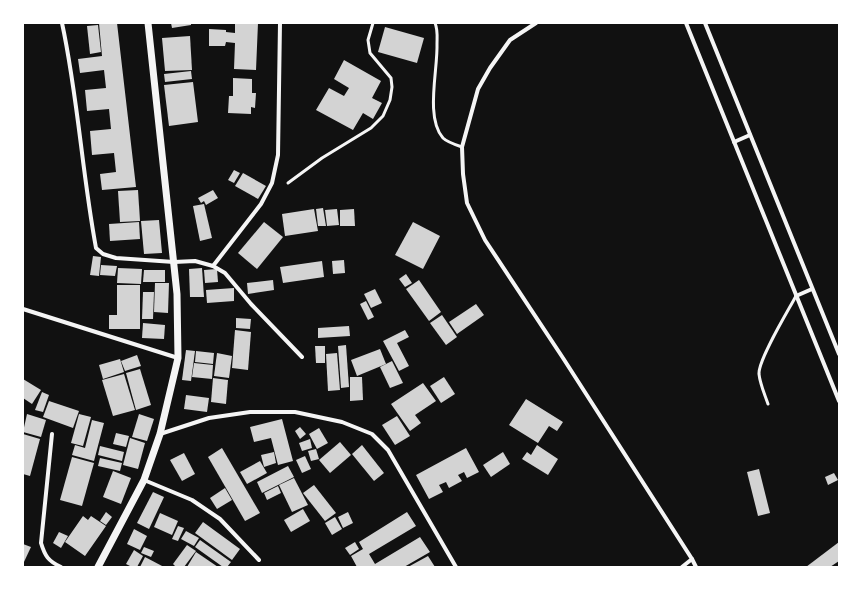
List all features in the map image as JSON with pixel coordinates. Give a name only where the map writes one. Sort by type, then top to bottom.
[{"type":"street","points":[[62,23],[71,69],[96,248],[103,254],[116,258],[174,262],[195,261],[213,266],[225,273],[251,304],[302,357]]},
{"type":"street","points":[[98,567],[144,480],[160,434],[178,358],[177,294],[148,23]]},
{"type":"street","points":[[213,266],[261,204],[272,183],[278,154],[280,23]]},
{"type":"street","points":[[536,23],[510,40],[490,68],[478,89],[462,147],[463,174],[467,203],[484,240],[563,358],[696,567]]},
{"type":"street","points":[[686,23],[839,401]]},
{"type":"street","points":[[705,23],[839,354]]},
{"type":"street","points":[[734,142],[750,136]]},
{"type":"street","points":[[796,296],[812,289]]},
{"type":"street","points":[[23,308],[178,358]]},
{"type":"street","points":[[160,434],[216,417],[250,412],[294,412],[342,422],[372,434],[388,450],[456,567]]},
{"type":"street","points":[[52,434],[41,543],[45,556],[54,564],[61,567]]},
{"type":"street","points":[[144,480],[192,500],[220,519],[259,560]]},
{"type":"street","points":[[682,567],[692,559]]},
{"type":"lane","points":[[288,183],[322,158],[371,128],[383,116],[390,100],[392,87],[391,78],[370,53],[368,40],[373,23]]},
{"type":"lane","points":[[435,23],[437,28],[437,50],[433,110],[438,131],[444,139],[462,147]]},
{"type":"lane","points":[[768,404],[759,374],[770,344],[796,296]]},
{"type":"building","points":[[99,23],[117,23],[136,187],[102,190],[100,174],[116,172],[114,153],[92,155],[90,131],[111,129],[109,109],[87,111],[85,90],[106,88],[104,70],[80,73],[78,59],[102,56]]},
{"type":"building","points":[[171,23],[191,23],[191,25],[172,28]]},
{"type":"building","points":[[235,23],[258,23],[256,70],[234,69],[235,43],[226,42],[225,46],[209,46],[209,29],[226,30],[226,32],[235,33]]},
{"type":"building","points":[[98,25],[101,52],[90,54],[87,26]]},
{"type":"building","points":[[385,27],[424,38],[417,63],[378,52]]},
{"type":"building","points":[[190,36],[192,70],[165,71],[162,38]]},
{"type":"building","points":[[344,60],[381,81],[372,98],[382,103],[373,119],[363,113],[353,130],[316,110],[329,88],[344,96],[349,88],[334,79]]},
{"type":"building","points":[[191,71],[192,79],[165,82],[164,74]]},
{"type":"building","points":[[233,78],[252,79],[252,93],[256,93],[255,108],[251,107],[251,114],[228,113],[229,96],[233,96]]},
{"type":"building","points":[[193,82],[198,122],[169,126],[164,85]]},
{"type":"building","points":[[234,170],[240,173],[234,183],[228,180]]},
{"type":"building","points":[[243,173],[266,186],[258,199],[235,186]]},
{"type":"building","points":[[138,190],[140,221],[120,222],[118,191]]},
{"type":"building","points":[[213,190],[218,198],[206,205],[204,201],[201,203],[198,198]]},
{"type":"building","points":[[204,204],[212,238],[200,241],[193,206]]},
{"type":"building","points":[[323,208],[326,226],[318,226],[316,209]]},
{"type":"building","points":[[314,209],[318,231],[285,236],[282,214]]},
{"type":"building","points":[[337,209],[339,225],[327,226],[325,210]]},
{"type":"building","points":[[354,209],[355,226],[340,226],[340,210]]},
{"type":"building","points":[[159,220],[162,253],[144,254],[141,221]]},
{"type":"building","points":[[139,222],[140,239],[110,241],[109,224]]},
{"type":"building","points":[[264,222],[283,237],[257,269],[238,253]]},
{"type":"building","points":[[413,222],[440,236],[423,269],[395,255]]},
{"type":"building","points":[[93,256],[101,257],[99,276],[90,275]]},
{"type":"building","points":[[344,260],[345,273],[333,274],[332,261]]},
{"type":"building","points":[[322,261],[324,277],[283,283],[280,267]]},
{"type":"building","points":[[101,265],[117,266],[115,276],[100,275]]},
{"type":"building","points":[[118,268],[142,269],[141,284],[117,283]]},
{"type":"building","points":[[202,268],[204,297],[190,297],[189,269]]},
{"type":"building","points":[[217,269],[218,282],[205,283],[204,270]]},
{"type":"building","points":[[144,270],[165,270],[165,282],[143,282]]},
{"type":"building","points":[[406,274],[412,283],[405,287],[399,279]]},
{"type":"building","points":[[273,280],[274,290],[248,294],[247,283]]},
{"type":"building","points":[[419,280],[441,312],[429,321],[406,289]]},
{"type":"building","points":[[155,283],[169,283],[168,313],[154,312]]},
{"type":"building","points":[[117,285],[140,285],[140,329],[109,329],[109,315],[117,315]]},
{"type":"building","points":[[234,288],[234,301],[207,303],[206,290]]},
{"type":"building","points":[[375,289],[382,303],[371,308],[364,294]]},
{"type":"building","points":[[143,292],[154,292],[153,319],[142,319]]},
{"type":"building","points":[[366,301],[374,317],[368,320],[360,304]]},
{"type":"building","points":[[476,304],[484,315],[457,334],[449,322]]},
{"type":"building","points":[[442,315],[457,337],[446,345],[430,323]]},
{"type":"building","points":[[236,318],[251,319],[250,329],[236,328]]},
{"type":"building","points":[[143,323],[165,325],[164,339],[142,338]]},
{"type":"building","points":[[349,326],[350,336],[318,338],[318,328]]},
{"type":"building","points":[[235,330],[251,332],[248,370],[232,368]]},
{"type":"building","points":[[405,330],[409,337],[397,343],[409,366],[399,371],[383,341]]},
{"type":"building","points":[[346,345],[349,387],[341,388],[338,346]]},
{"type":"building","points":[[315,346],[325,346],[325,363],[316,363]]},
{"type":"building","points":[[380,349],[386,364],[357,376],[351,360]]},
{"type":"building","points":[[186,350],[195,351],[191,381],[182,380]]},
{"type":"building","points":[[196,351],[214,353],[213,364],[195,362]]},
{"type":"building","points":[[217,353],[232,356],[229,378],[214,376]]},
{"type":"building","points":[[337,353],[340,390],[328,391],[326,354]]},
{"type":"building","points":[[137,355],[141,366],[125,371],[121,361]]},
{"type":"building","points":[[120,359],[124,372],[103,379],[99,365]]},
{"type":"building","points":[[392,361],[403,383],[390,388],[380,367]]},
{"type":"building","points":[[194,363],[213,365],[212,379],[192,377]]},
{"type":"building","points":[[140,369],[151,405],[136,410],[126,373]]},
{"type":"building","points":[[124,374],[135,410],[113,416],[102,380]]},
{"type":"building","points":[[350,377],[362,377],[363,400],[350,401]]},
{"type":"building","points":[[444,377],[455,394],[441,403],[430,386]]},
{"type":"building","points":[[213,378],[228,380],[226,404],[211,402]]},
{"type":"building","points":[[23,379],[41,390],[32,404],[23,398]]},
{"type":"building","points":[[423,383],[436,401],[415,415],[421,423],[410,431],[391,404]]},
{"type":"building","points":[[42,392],[49,395],[43,412],[35,410]]},
{"type":"building","points":[[186,395],[209,398],[207,412],[184,409]]},
{"type":"building","points":[[526,399],[563,422],[557,431],[549,426],[538,443],[509,425]]},
{"type":"building","points":[[49,401],[79,411],[73,428],[43,417]]},
{"type":"building","points":[[27,414],[46,420],[41,437],[23,432]]},
{"type":"building","points":[[79,414],[91,417],[83,446],[71,443]]},
{"type":"building","points":[[139,414],[154,419],[147,441],[132,437]]},
{"type":"building","points":[[397,416],[410,436],[395,445],[382,425]]},
{"type":"building","points":[[282,419],[293,461],[278,465],[271,438],[254,442],[250,427]]},
{"type":"building","points":[[92,420],[104,423],[94,461],[72,455],[75,445],[85,448]]},
{"type":"building","points":[[300,427],[306,434],[300,439],[295,431]]},
{"type":"building","points":[[319,428],[328,443],[317,449],[309,434]]},
{"type":"building","points":[[116,433],[129,436],[126,447],[113,444]]},
{"type":"building","points":[[23,434],[40,439],[30,476],[23,474]]},
{"type":"building","points":[[130,438],[145,443],[138,469],[123,465]]},
{"type":"building","points":[[310,439],[312,448],[302,451],[299,443]]},
{"type":"building","points":[[340,442],[351,455],[330,473],[319,460]]},
{"type":"building","points":[[362,445],[384,473],[374,481],[352,454]]},
{"type":"building","points":[[537,445],[558,459],[548,475],[522,459],[527,452],[531,455]]},
{"type":"building","points":[[100,446],[124,452],[122,461],[98,455]]},
{"type":"building","points":[[222,448],[260,513],[245,521],[208,457]]},
{"type":"building","points":[[466,448],[479,472],[467,478],[464,472],[458,475],[462,481],[449,488],[446,482],[439,485],[443,492],[429,499],[416,475]]},
{"type":"building","points":[[316,449],[319,459],[311,461],[308,451]]},
{"type":"building","points":[[274,452],[276,463],[264,467],[261,455]]},
{"type":"building","points":[[503,452],[510,464],[491,477],[483,465]]},
{"type":"building","points":[[184,453],[195,474],[182,481],[170,460]]},
{"type":"building","points":[[305,456],[311,469],[302,473],[296,460]]},
{"type":"building","points":[[72,457],[94,463],[82,506],[60,500]]},
{"type":"building","points":[[100,458],[122,463],[120,471],[98,466]]},
{"type":"building","points":[[260,461],[267,473],[247,484],[240,472]]},
{"type":"building","points":[[288,466],[294,477],[262,493],[257,482]]},
{"type":"building","points":[[759,469],[770,513],[758,516],[747,472]]},
{"type":"building","points":[[113,471],[131,478],[121,504],[103,497]]},
{"type":"building","points":[[834,473],[838,480],[828,485],[825,477]]},
{"type":"building","points":[[294,478],[308,505],[292,512],[279,485]]},
{"type":"building","points":[[314,485],[336,513],[325,521],[303,493]]},
{"type":"building","points":[[278,486],[281,493],[267,500],[264,493]]},
{"type":"building","points":[[225,488],[232,500],[217,509],[210,498]]},
{"type":"building","points":[[153,492],[164,497],[149,529],[137,523]]},
{"type":"building","points":[[303,509],[310,521],[291,532],[284,520]]},
{"type":"building","points":[[106,512],[112,517],[106,525],[100,521]]},
{"type":"building","points":[[348,512],[353,523],[343,528],[338,517]]},
{"type":"building","points":[[407,512],[416,526],[369,554],[375,564],[420,537],[430,552],[404,567],[357,567],[351,556],[363,549],[359,542]]},
{"type":"building","points":[[160,513],[178,521],[172,535],[154,527]]},
{"type":"building","points":[[83,516],[88,520],[91,516],[106,526],[85,556],[65,542]]},
{"type":"building","points":[[335,517],[342,529],[332,535],[325,523]]},
{"type":"building","points":[[203,522],[240,549],[232,560],[195,533]]},
{"type":"building","points":[[178,526],[184,528],[178,541],[172,539]]},
{"type":"building","points":[[134,529],[147,536],[140,550],[127,544]]},
{"type":"building","points":[[186,531],[199,538],[194,546],[181,539]]},
{"type":"building","points":[[59,532],[68,536],[61,548],[53,543]]},
{"type":"building","points":[[200,540],[231,562],[227,567],[223,567],[195,547]]},
{"type":"building","points":[[355,542],[359,549],[350,555],[345,548]]},
{"type":"building","points":[[839,542],[839,561],[830,567],[806,567]]},
{"type":"building","points":[[23,544],[31,547],[23,564]]},
{"type":"building","points":[[187,545],[196,551],[184,567],[176,567],[173,564]]},
{"type":"building","points":[[144,547],[154,551],[151,557],[141,553]]},
{"type":"building","points":[[134,550],[143,556],[137,567],[132,567],[126,564]]},
{"type":"building","points":[[196,552],[218,567],[187,567]]},
{"type":"building","points":[[428,556],[435,567],[408,567]]},
{"type":"building","points":[[145,557],[164,567],[140,567]]}]
